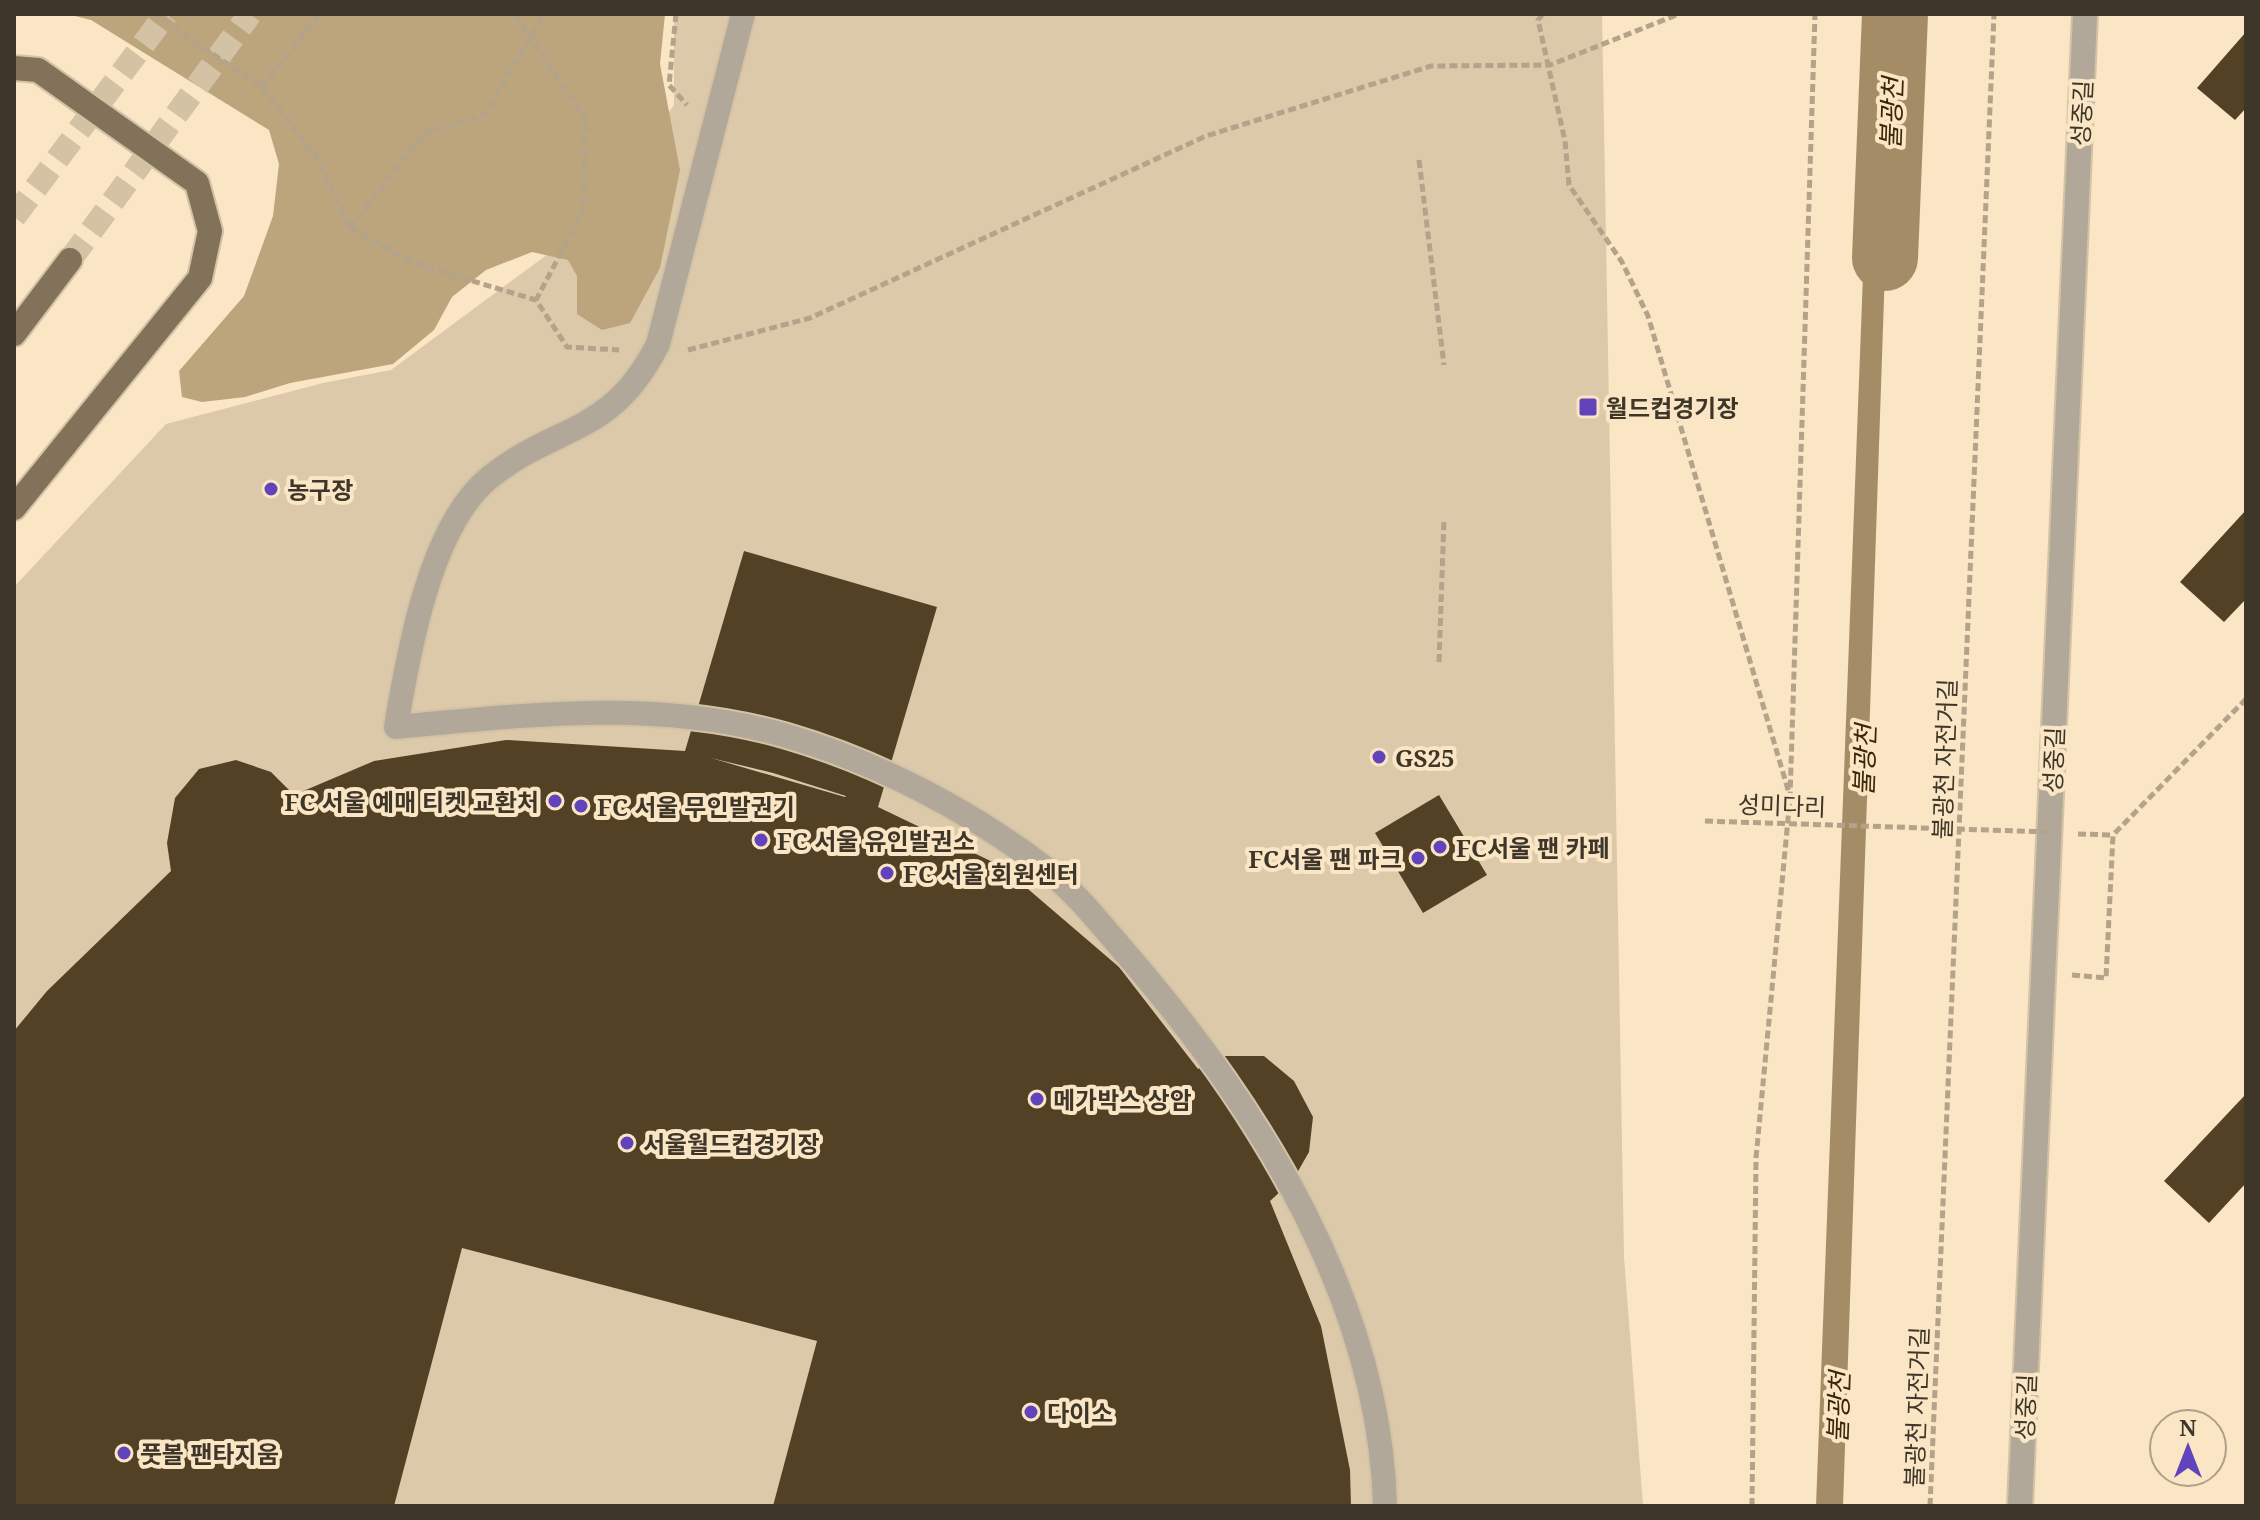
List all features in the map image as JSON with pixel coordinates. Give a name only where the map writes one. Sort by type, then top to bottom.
[{"type":"main road","points":[[14,68],[38,70],[197,183],[210,231],[200,278],[14,508]]},
{"type":"main road","points":[[14,334],[70,260]]},
{"type":"street","points":[[743,14],[666,321],[654,351],[639,377],[614,406],[598,419],[502,468],[459,512],[444,540],[407,660],[396,727],[565,711],[638,711],[729,723],[786,735],[870,765],[957,812],[1043,866],[1110,935],[1174,1010],[1252,1117],[1332,1268],[1359,1349],[1375,1416],[1385,1506]]},
{"type":"street","name":"성중길","points":[[2020,1506],[2085,14]]},
{"type":"path","points":[[153,14],[262,87],[316,157],[350,228],[419,265],[536,300],[567,347],[676,354],[810,318],[1206,136],[1431,66],[1550,65],[1679,14]]},
{"type":"path","points":[[262,87],[320,14]]},
{"type":"path","points":[[515,14],[586,120],[583,211],[536,300]]},
{"type":"path","points":[[350,228],[424,133],[485,114],[544,14]]},
{"type":"path","points":[[676,14],[669,85],[713,133]]},
{"type":"path","points":[[1543,14],[1538,20],[1565,141],[1569,185],[1622,262],[1648,316],[1790,798]]},
{"type":"path","points":[[1752,1506],[1756,1158],[1790,798],[1815,14]]},
{"type":"path","name":"불광천 자전거길","points":[[1930,1506],[1994,14]]},
{"type":"path","points":[[1419,160],[1444,365]]},
{"type":"path","points":[[1439,662],[1444,519]]},
{"type":"path","points":[[2044,972],[2106,978],[2113,835],[2246,699]]},
{"type":"path","name":"성미다리","points":[[1705,821],[2050,832]]},
{"type":"shaded area","points":[[67,14],[665,14],[660,64],[680,170],[660,268],[630,323],[602,330],[577,314],[577,276],[568,260],[532,252],[486,270],[452,297],[434,330],[393,364],[290,383],[245,397],[202,402],[182,397],[179,371],[244,296],[273,216],[279,164],[269,130],[91,20]]},
{"type":"shaded area","points":[[674,14],[1602,14],[1624,1257],[1643,1506],[14,1506],[14,587],[166,424],[323,383],[391,370],[590,223],[674,105]]},
{"type":"water","name":"불광천","points":[[1873,14],[1897,14],[1889,151],[1843,1506],[1816,1506]]},
{"type":"building","points":[[2246,32],[2246,108],[2235,120],[2197,88]]},
{"type":"building","points":[[2246,510],[2246,599],[2224,622],[2180,582]]},
{"type":"building","name":"서울월드컵경기장","points":[[744,551],[937,607],[878,807],[1001,866],[1119,967],[1198,1069],[1218,1056],[1264,1056],[1294,1081],[1313,1117],[1309,1152],[1293,1180],[1270,1201],[1321,1326],[1350,1470],[1351,1506],[773,1506],[817,1341],[462,1248],[394,1506],[14,1506],[14,1031],[47,991],[171,871],[167,843],[175,798],[199,769],[236,760],[271,772],[294,795],[374,761],[506,740],[685,751]],"holes":[[[711,758],[773,773],[846,796]]]},
{"type":"building","points":[[1439,795],[1487,875],[1423,913],[1375,833]]},
{"type":"building","points":[[2246,1094],[2246,1183],[2209,1223],[2164,1181]]},
{"type":"waterway","name":"불광천","points":[[1885,258],[1895,14]]},
{"type":"tunnel","points":[[14,217],[166,14]]},
{"type":"tunnel","points":[[70,260],[250,14]]},
{"type":"place","name":"월드컵경기장","points":[[1588,407]]},
{"type":"place","name":"농구장","points":[[271,489]]},
{"type":"place","name":"GS25","points":[[1379,757]]},
{"type":"place","name":"FC 서울 예매 티켓 교환처","points":[[555,801]]},
{"type":"place","name":"FC 서울 무인발권기","points":[[581,806]]},
{"type":"place","name":"FC 서울 유인발권소","points":[[761,840]]},
{"type":"place","name":"FC서울 팬 카페","points":[[1440,847]]},
{"type":"place","name":"FC서울 팬 파크","points":[[1418,858]]},
{"type":"place","name":"FC 서울 회원센터","points":[[887,873]]},
{"type":"place","name":"메가박스 상암","points":[[1037,1099]]},
{"type":"place","name":"서울월드컵경기장","points":[[627,1143]]},
{"type":"place","name":"다이소","points":[[1031,1412]]},
{"type":"place","name":"풋볼 팬타지움","points":[[124,1453]]}]
